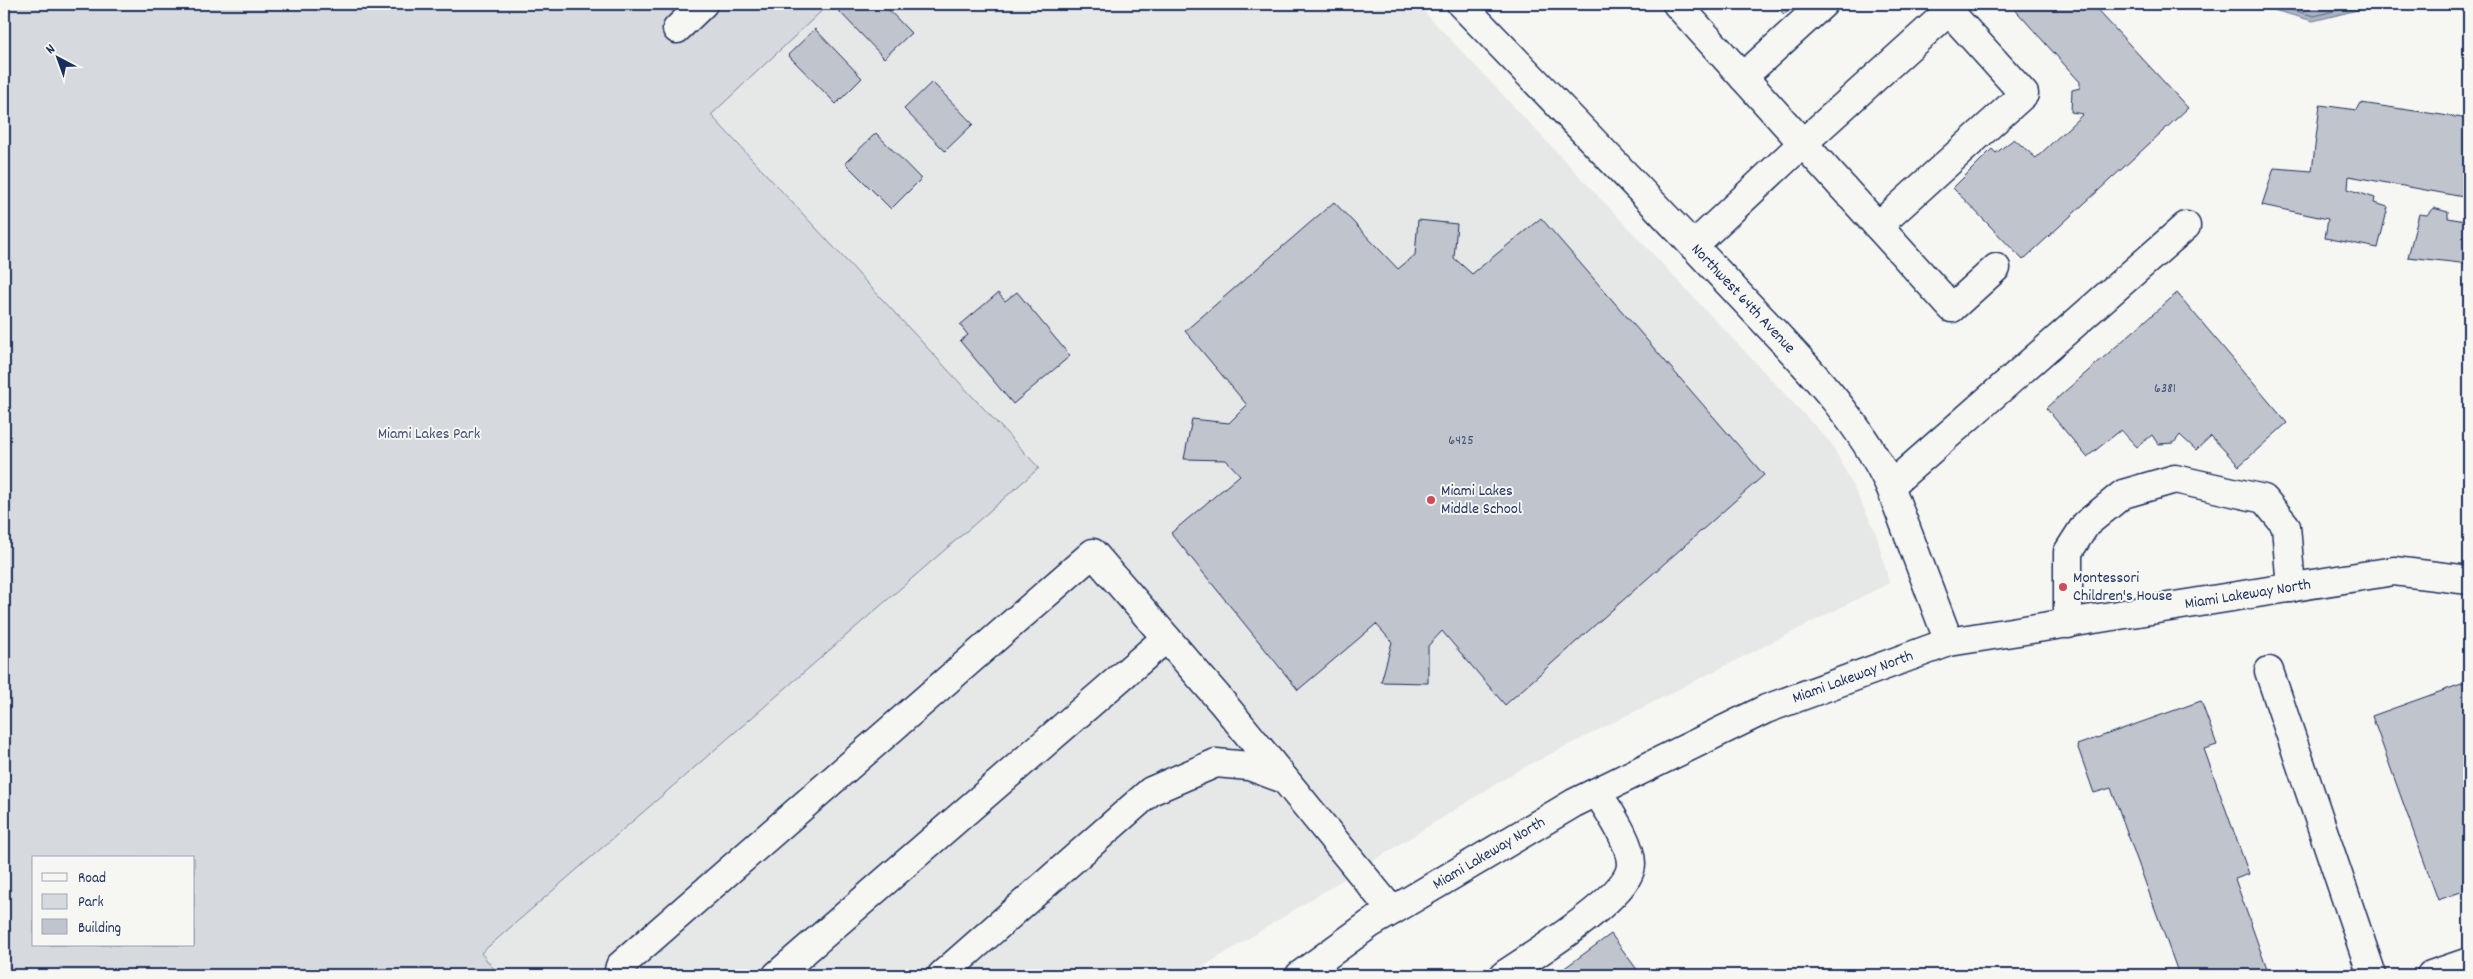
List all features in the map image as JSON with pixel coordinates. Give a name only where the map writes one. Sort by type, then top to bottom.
[{"type":"street","points":[[677,29],[703,4]]},
{"type":"street","name":"Northwest 64th Avenue","points":[[1461,4],[1694,246],[1828,392],[1862,436],[1890,486],[1949,642]]},
{"type":"street","points":[[1677,4],[1952,308],[1996,268]]},
{"type":"street","points":[[1743,77],[1823,4]]},
{"type":"street","points":[[1694,246],[1946,8],[2024,94],[1878,226]]},
{"type":"street","points":[[1890,486],[2186,226]]},
{"type":"street","points":[[2068,624],[2068,552],[2086,524],[2123,494],[2175,479],[2264,499],[2286,526],[2291,588]]},
{"type":"street","points":[[618,975],[620,966],[1093,553],[1284,778],[1392,911]]},
{"type":"street","name":"Miami Lakeway North","points":[[1300,975],[1370,924],[1574,803],[1766,709],[1949,642],[2394,571],[2469,580]]},
{"type":"street","points":[[778,975],[1166,638]]},
{"type":"street","points":[[2269,671],[2372,975]]},
{"type":"street","points":[[942,975],[1152,791],[1216,763],[1249,766],[1284,778]]},
{"type":"street","points":[[1504,975],[1609,901],[1627,880],[1631,864],[1625,841],[1597,792]]},
{"type":"street","points":[[2431,975],[2469,962]]},
{"type":"shaded area","name":"Miami Lakes Middle School","points":[[829,4],[1417,4],[1832,444],[1876,533],[1889,583],[1517,771],[1190,975],[499,975],[481,953],[1039,468],[711,114]]},
{"type":"green space","name":"Miami Lakes Park","points":[[4,4],[829,4],[711,115],[1039,468],[481,953],[499,975],[4,975]]},
{"type":"water","points":[[2252,4],[2382,4],[2313,21]]},
{"type":"building","points":[[841,4],[883,4],[911,33],[884,58],[836,8]]},
{"type":"building","points":[[1727,4],[1740,4],[1733,10]]},
{"type":"building","points":[[1773,4],[1795,4],[1784,14]]},
{"type":"building","points":[[2010,4],[2092,4],[2188,108],[2023,260],[1953,188],[1992,149],[1996,153],[2014,139],[2036,158],[2083,114],[2071,112],[2072,90],[2080,88],[2080,82]]},
{"type":"building","points":[[815,29],[862,78],[836,104],[788,55]]},
{"type":"building","points":[[932,82],[973,124],[945,151],[904,109]]},
{"type":"building","points":[[2361,103],[2469,119],[2469,198],[2349,176],[2348,189],[2375,198],[2374,203],[2388,207],[2378,248],[2325,238],[2328,219],[2262,205],[2274,168],[2312,171],[2320,105],[2357,110]]},
{"type":"building","points":[[876,133],[921,179],[891,209],[845,163]]},
{"type":"building","points":[[2469,198],[2469,264],[2408,257],[2419,214],[2427,215],[2433,208],[2448,212],[2448,218],[2465,221]]},
{"type":"building","points":[[1334,202],[1398,269],[1415,255],[1418,220],[1457,224],[1454,258],[1472,274],[1541,218],[1764,475],[1505,705],[1442,631],[1428,646],[1428,683],[1381,682],[1392,642],[1376,624],[1298,690],[1171,533],[1240,475],[1226,460],[1184,459],[1192,419],[1229,423],[1247,405],[1185,331]]},
{"type":"building","points":[[1017,292],[1070,356],[1013,404],[960,341],[968,335],[960,325],[998,293],[1005,301]]},
{"type":"building","points":[[2177,293],[2287,423],[2239,466],[2211,436],[2196,450],[2180,435],[2174,443],[2158,444],[2152,435],[2137,447],[2121,430],[2087,457],[2046,408]]},
{"type":"building","points":[[2467,682],[2469,688],[2469,889],[2438,900],[2372,716]]},
{"type":"building","points":[[2201,701],[2217,745],[2204,749],[2249,874],[2235,879],[2269,975],[2179,975],[2111,788],[2094,793],[2077,745]]},
{"type":"building","points":[[1611,934],[1641,975],[1555,975]]},
{"type":"place","name":"Miami Lakes Middle School","points":[[1431,500]]},
{"type":"place","name":"Montessori Children's House","points":[[2063,587]]}]
